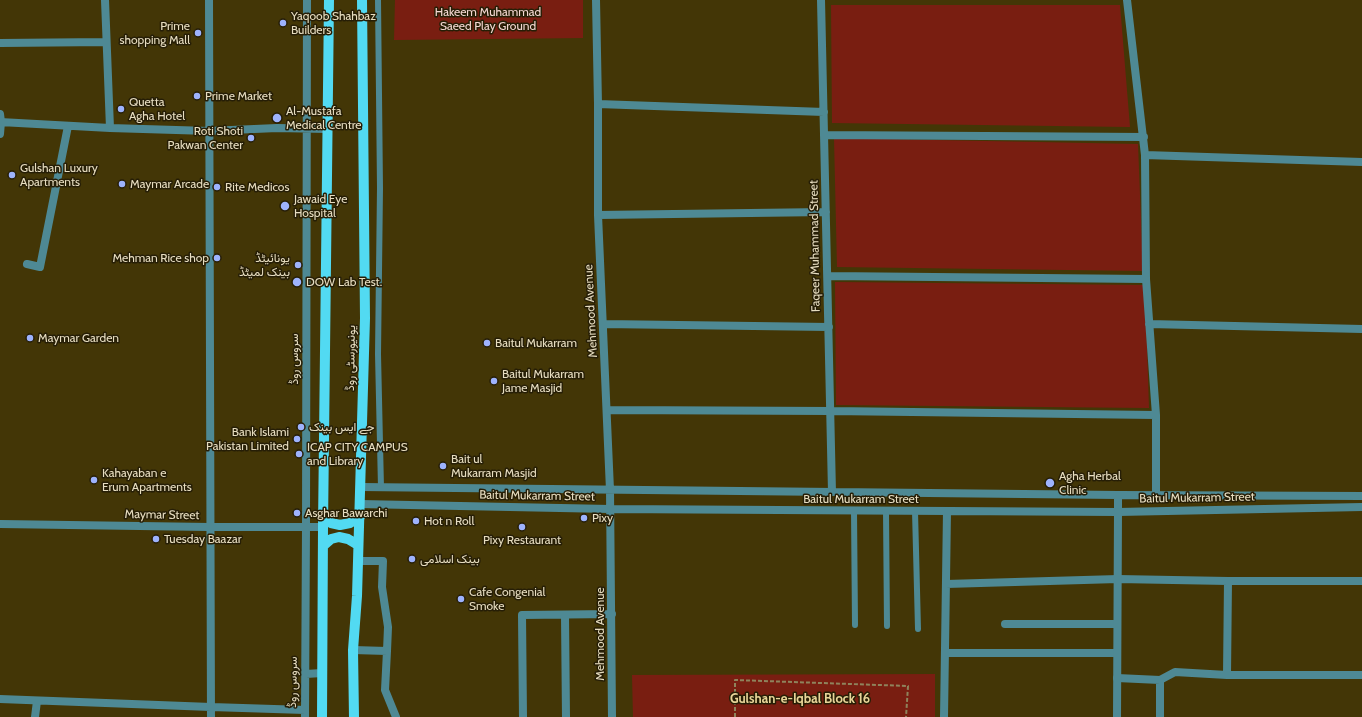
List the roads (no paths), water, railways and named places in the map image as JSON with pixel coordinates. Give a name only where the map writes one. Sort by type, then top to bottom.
[{"type":"main road","points":[[322,717],[329,0]]},
{"type":"main road","name":"یونیورسٹی روڈ","points":[[354,717],[353,650],[360,516],[365,318],[362,0]]},
{"type":"main road","points":[[323,516],[331,523],[340,525],[350,523],[360,516]]},
{"type":"main road","points":[[323,546],[331,539],[339,537],[348,538],[358,545]]},
{"type":"street","points":[[105,0],[110,128]]},
{"type":"street","points":[[209,0],[209,528],[211,717]]},
{"type":"street","name":"سروس روڈ","points":[[305,713],[307,0]]},
{"type":"street","name":"Mehmood Avenue","points":[[596,0],[598,215],[610,490],[612,717]]},
{"type":"street","name":"Faqeer Muhammad Street","points":[[821,0],[832,492]]},
{"type":"street","points":[[1127,0],[1145,154],[1146,279],[1156,415],[1156,494]]},
{"type":"street","points":[[0,43],[106,42]]},
{"type":"street","points":[[598,104],[824,112]]},
{"type":"street","points":[[0,114],[0,134]]},
{"type":"street","points":[[1,122],[110,128],[209,131],[306,128],[328,129]]},
{"type":"street","points":[[27,264],[40,267],[68,126]]},
{"type":"street","points":[[824,135],[1144,137]]},
{"type":"street","points":[[1145,154],[1362,162]]},
{"type":"street","points":[[598,215],[826,212]]},
{"type":"street","points":[[828,276],[1146,279]]},
{"type":"street","points":[[603,324],[829,327]]},
{"type":"street","points":[[1149,324],[1362,329]]},
{"type":"street","points":[[607,410],[1156,415]]},
{"type":"street","name":"Baitul Mukarram Street","points":[[361,487],[1362,496]]},
{"type":"street","points":[[1117,717],[1118,495]]},
{"type":"street","name":"Baitul Mukarram Street","points":[[360,504],[610,509],[1118,512],[1362,507]]},
{"type":"street","points":[[944,717],[947,511]]},
{"type":"street","name":"Maymar Street","points":[[0,524],[209,528],[323,527]]},
{"type":"street","points":[[358,561],[383,560],[382,587],[388,626],[385,690],[396,717]]},
{"type":"street","points":[[946,584],[1118,579],[1362,581]]},
{"type":"street","points":[[1227,675],[1228,581]]},
{"type":"street","points":[[523,717],[522,616],[612,614]]},
{"type":"street","points":[[565,616],[566,717]]},
{"type":"street","points":[[1005,624],[1117,624]]},
{"type":"street","points":[[353,650],[387,651]]},
{"type":"street","points":[[945,653],[1117,653]]},
{"type":"street","points":[[1117,678],[1160,680],[1175,672],[1227,675],[1362,675]]},
{"type":"street","points":[[306,674],[322,674]]},
{"type":"street","points":[[1160,680],[1160,717]]},
{"type":"street","points":[[0,699],[211,707],[305,713]]},
{"type":"street","points":[[35,717],[37,701]]},
{"type":"lane","points":[[378,0],[380,188],[378,354],[381,488]]},
{"type":"lane","points":[[364,256],[378,255]]},
{"type":"lane","points":[[854,511],[855,625]]},
{"type":"lane","points":[[886,511],[887,626]]},
{"type":"lane","points":[[915,511],[918,629]]},
{"type":"place","name":"Yaqoob Shahbaz Builders","points":[[283,23]]},
{"type":"place","name":"Prime shopping Mall","points":[[198,33]]},
{"type":"place","name":"Prime Market","points":[[197,96]]},
{"type":"place","name":"Quetta Agha Hotel","points":[[121,109]]},
{"type":"place","name":"Al-Mustafa Medical Centre","points":[[277,118]]},
{"type":"place","name":"Roti Shoti Pakwan Center","points":[[251,138]]},
{"type":"place","name":"Gulshan Luxury Apartments","points":[[12,175]]},
{"type":"place","name":"Maymar Arcade","points":[[122,184]]},
{"type":"place","name":"Rite Medicos","points":[[217,187]]},
{"type":"place","name":"Jawaid Eye Hospital","points":[[285,206]]},
{"type":"place","name":"Mehman Rice shop","points":[[217,258]]},
{"type":"place","name":"یونائیٹڈ بینک لمیٹڈ","points":[[298,265]]},
{"type":"place","name":"DOW Lab Test.","points":[[297,282]]},
{"type":"place","name":"Maymar Garden","points":[[30,338]]},
{"type":"place","name":"Baitul Mukarram","points":[[487,343]]},
{"type":"place","name":"Baitul Mukarram Jame Masjid","points":[[494,381]]},
{"type":"place","name":"جے ایس بینک","points":[[301,427]]},
{"type":"place","name":"Bank Islami Pakistan Limited","points":[[297,439]]},
{"type":"place","name":"ICAP CITY CAMPUS and Library","points":[[299,454]]},
{"type":"place","name":"Bait ul Mukarram Masjid","points":[[443,466]]},
{"type":"place","name":"Kahayaban e Erum Apartments","points":[[94,480]]},
{"type":"place","name":"Agha Herbal Clinic","points":[[1050,483]]},
{"type":"place","name":"Asghar Bawarchi","points":[[297,513]]},
{"type":"place","name":"Pixy","points":[[584,518]]},
{"type":"place","name":"Hot n Roll","points":[[416,521]]},
{"type":"place","name":"Pixy Restaurant","points":[[522,527]]},
{"type":"place","name":"Tuesday Baazar","points":[[156,539]]},
{"type":"place","name":"بینک اسلامی","points":[[412,559]]},
{"type":"place","name":"Cafe Congenial Smoke","points":[[461,599]]},
{"type":"district","name":"Gulshan-e-Iqbal Block 16","points":[[800,699]]},
{"type":"park label","name":"Hakeem Muhammad Saeed Play Ground","points":[[488,19]]}]
